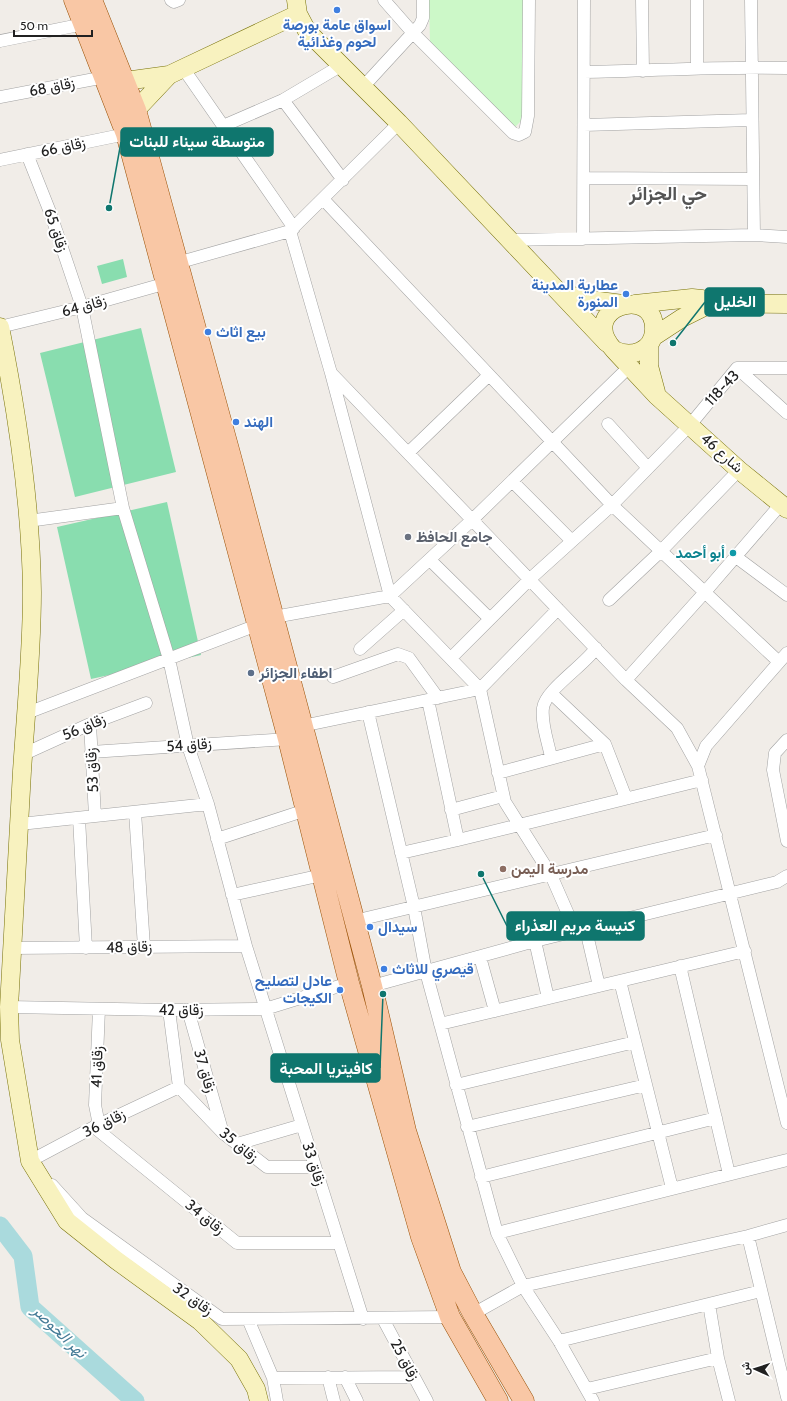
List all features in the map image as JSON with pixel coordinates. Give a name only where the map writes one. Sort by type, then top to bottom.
[{"type":"main road","points":[[74,0],[126,134],[167,283],[266,621],[302,726],[372,986],[406,1131],[452,1272],[473,1314],[524,1401]]},
{"type":"main road","points":[[92,0],[136,110],[177,263],[266,621],[288,739],[322,875],[350,983],[421,1237],[450,1317],[498,1401]]},
{"type":"street","points":[[171,0],[174,2],[179,0]]},
{"type":"street","points":[[384,0],[413,33],[513,133],[519,134],[525,132],[528,116],[529,0]]},
{"type":"street","points":[[363,87],[420,25],[423,18],[423,0]]},
{"type":"street","points":[[583,239],[584,0]]},
{"type":"street","points":[[642,0],[643,71]]},
{"type":"street","points":[[696,68],[697,0]]},
{"type":"street","points":[[751,0],[751,120],[754,235]]},
{"type":"street","points":[[136,110],[176,72],[297,7]]},
{"type":"street","name":"شارع 46","points":[[297,7],[307,31],[399,124],[657,396],[739,470],[784,507]]},
{"type":"street","points":[[0,41],[84,24]]},
{"type":"street","points":[[223,126],[283,100],[342,65]]},
{"type":"street","points":[[584,72],[696,68],[787,68]]},
{"type":"street","points":[[125,81],[176,72]]},
{"type":"street","points":[[176,72],[223,126],[292,229],[390,596],[480,689],[504,802],[520,824],[551,875],[581,931],[599,986]]},
{"type":"street","name":"زقاق 68","points":[[0,97],[105,77]]},
{"type":"street","points":[[283,100],[343,180]]},
{"type":"street","points":[[584,124],[751,120]]},
{"type":"street","points":[[177,263],[292,229],[399,124]]},
{"type":"street","name":"زقاق 66","points":[[0,160],[126,134]]},
{"type":"street","name":"زقاق 65","points":[[27,154],[50,212],[82,307],[123,508],[169,659]]},
{"type":"street","points":[[584,178],[752,178]]},
{"type":"street","points":[[323,199],[488,376],[612,505],[705,592],[783,658],[706,746],[698,766]]},
{"type":"street","points":[[509,240],[754,235],[787,237]]},
{"type":"street","name":"زقاق 64","points":[[0,326],[82,307],[167,283]]},
{"type":"street","points":[[560,293],[592,300],[642,307],[651,317],[654,329],[651,341],[650,371],[657,396]]},
{"type":"street","points":[[712,303],[682,318],[651,341],[641,352],[623,354],[611,346],[604,334],[604,324],[608,315],[614,308],[629,304],[692,298],[702,299],[712,303],[787,304]]},
{"type":"street","points":[[0,326],[14,399],[28,521],[32,592],[28,713],[24,754],[9,1007],[10,1040],[30,1161],[67,1221],[116,1260],[200,1321],[239,1359],[256,1389],[259,1401]]},
{"type":"street","points":[[28,713],[266,621],[390,596],[472,520],[630,366]]},
{"type":"street","points":[[737,368],[787,413]]},
{"type":"street","name":"118-43","points":[[451,658],[530,579],[612,505],[690,425],[737,368],[787,368]]},
{"type":"street","points":[[331,373],[626,680],[677,728],[698,766],[702,780],[787,1123]]},
{"type":"street","points":[[408,453],[488,376]]},
{"type":"street","points":[[608,424],[648,468]]},
{"type":"street","points":[[609,600],[661,551],[739,470]]},
{"type":"street","points":[[512,481],[572,541]]},
{"type":"street","points":[[626,680],[736,557],[784,507]]},
{"type":"street","points":[[28,521],[123,508]]},
{"type":"street","points":[[736,557],[787,595]]},
{"type":"street","points":[[430,560],[490,619]]},
{"type":"street","points":[[302,726],[480,689],[558,609]]},
{"type":"street","points":[[360,649],[404,610]]},
{"type":"street","points":[[551,757],[542,714],[543,706],[551,693],[596,648]]},
{"type":"street","points":[[333,677],[398,654],[409,658],[433,699],[451,810],[458,840]]},
{"type":"street","name":"زقاق 33","points":[[169,659],[188,746],[208,804],[246,946],[363,1319]]},
{"type":"street","points":[[551,693],[605,744],[626,798]]},
{"type":"street","name":"زقاق 56","points":[[24,754],[90,724],[146,703]]},
{"type":"street","points":[[368,712],[414,907],[426,972],[497,1233],[523,1286],[559,1341],[593,1401]]},
{"type":"street","name":"زقاق 53","points":[[90,724],[95,816]]},
{"type":"street","name":"زقاق 54","points":[[91,752],[288,739]]},
{"type":"street","points":[[787,740],[775,753],[773,770],[785,818],[787,841]]},
{"type":"street","points":[[498,772],[605,744]]},
{"type":"street","points":[[401,853],[702,780]]},
{"type":"street","points":[[451,810],[503,796]]},
{"type":"street","points":[[20,824],[208,804]]},
{"type":"street","points":[[217,839],[306,810]]},
{"type":"street","points":[[135,812],[144,947]]},
{"type":"street","points":[[79,818],[86,948]]},
{"type":"street","points":[[354,922],[716,836]]},
{"type":"street","points":[[232,895],[322,875]]},
{"type":"street","points":[[372,986],[535,941],[786,880]]},
{"type":"street","points":[[535,941],[548,998]]},
{"type":"street","name":"زقاق 48","points":[[12,948],[246,946]]},
{"type":"street","points":[[440,1024],[745,951]]},
{"type":"street","points":[[480,957],[495,1011]]},
{"type":"street","points":[[680,966],[729,1174]]},
{"type":"street","points":[[620,981],[672,1188]]},
{"type":"street","name":"زقاق 42","points":[[9,1007],[169,1010],[265,1008],[350,983]]},
{"type":"street","name":"زقاق 41","points":[[96,1126],[95,1104],[99,1009]]},
{"type":"street","points":[[169,1010],[179,1087]]},
{"type":"street","name":"زقاق 37","points":[[188,1010],[223,1133]]},
{"type":"street","points":[[456,1085],[635,1042]]},
{"type":"street","points":[[467,1127],[646,1085]]},
{"type":"street","name":"زقاق 36","points":[[30,1161],[96,1126],[179,1087]]},
{"type":"street","name":"زقاق 35","points":[[179,1087],[223,1133],[267,1167],[315,1167]]},
{"type":"street","points":[[481,1177],[716,1118]]},
{"type":"street","points":[[237,1144],[302,1125]]},
{"type":"street","name":"زقاق 34","points":[[96,1126],[237,1243],[339,1243]]},
{"type":"street","points":[[497,1233],[787,1160]]},
{"type":"street","name":"زقاق 32","points":[[30,1161],[82,1218],[222,1319],[382,1319],[450,1317]]},
{"type":"street","points":[[473,1314],[523,1286],[748,1236],[787,1225]]},
{"type":"street","points":[[748,1236],[787,1397]]},
{"type":"street","points":[[559,1341],[761,1291]]},
{"type":"street","points":[[709,1304],[718,1358],[729,1401]]},
{"type":"street","points":[[200,1321],[222,1319]]},
{"type":"street","points":[[248,1319],[273,1378],[277,1401]]},
{"type":"street","name":"زقاق 25","points":[[382,1319],[427,1401]]},
{"type":"street","points":[[587,1390],[718,1358]]},
{"type":"street","points":[[273,1378],[414,1376]]},
{"type":"street","points":[[328,1377],[334,1401]]},
{"type":"street","points":[[345,1377],[358,1401]]},
{"type":"green space","points":[[429,0],[524,0],[525,117],[515,127],[430,43]]},
{"type":"green space","points":[[123,259],[127,277],[102,284],[97,266]]},
{"type":"green space","points":[[141,328],[176,472],[75,497],[40,353]]},
{"type":"green space","points":[[167,502],[201,655],[91,679],[57,527]]},
{"type":"waterway","name":"نهر الخوصر","points":[[0,1226],[23,1256],[30,1307],[135,1401]]},
{"type":"place","name":"اسواق عامة بورصة لحوم وغذائية","points":[[337,10]]},
{"type":"place","name":"متوسطة سيناء للبنات","points":[[109,208]]},
{"type":"place","name":"عطارية المدينة المنورة","points":[[626,294]]},
{"type":"place","name":"بيع اثاث","points":[[208,332]]},
{"type":"place","name":"الخليل","points":[[673,343]]},
{"type":"place","name":"الهند","points":[[236,422]]},
{"type":"place","name":"جامع الحافظ","points":[[408,537]]},
{"type":"place","name":"أبو أحمد","points":[[733,553]]},
{"type":"place","name":"اطفاء الجزائر","points":[[251,673]]},
{"type":"place","name":"مدرسة اليمن","points":[[503,869]]},
{"type":"place","name":"كنيسة مريم العذراء","points":[[481,874]]},
{"type":"place","name":"سيدال","points":[[370,927]]},
{"type":"place","name":"قيصري للاثاث","points":[[384,969]]},
{"type":"place","name":"عادل لتصليح الكيجات","points":[[340,990]]},
{"type":"place","name":"كافيتريا المحبة","points":[[383,994]]},
{"type":"district","name":"حي الجزائر","points":[[668,193]]}]
